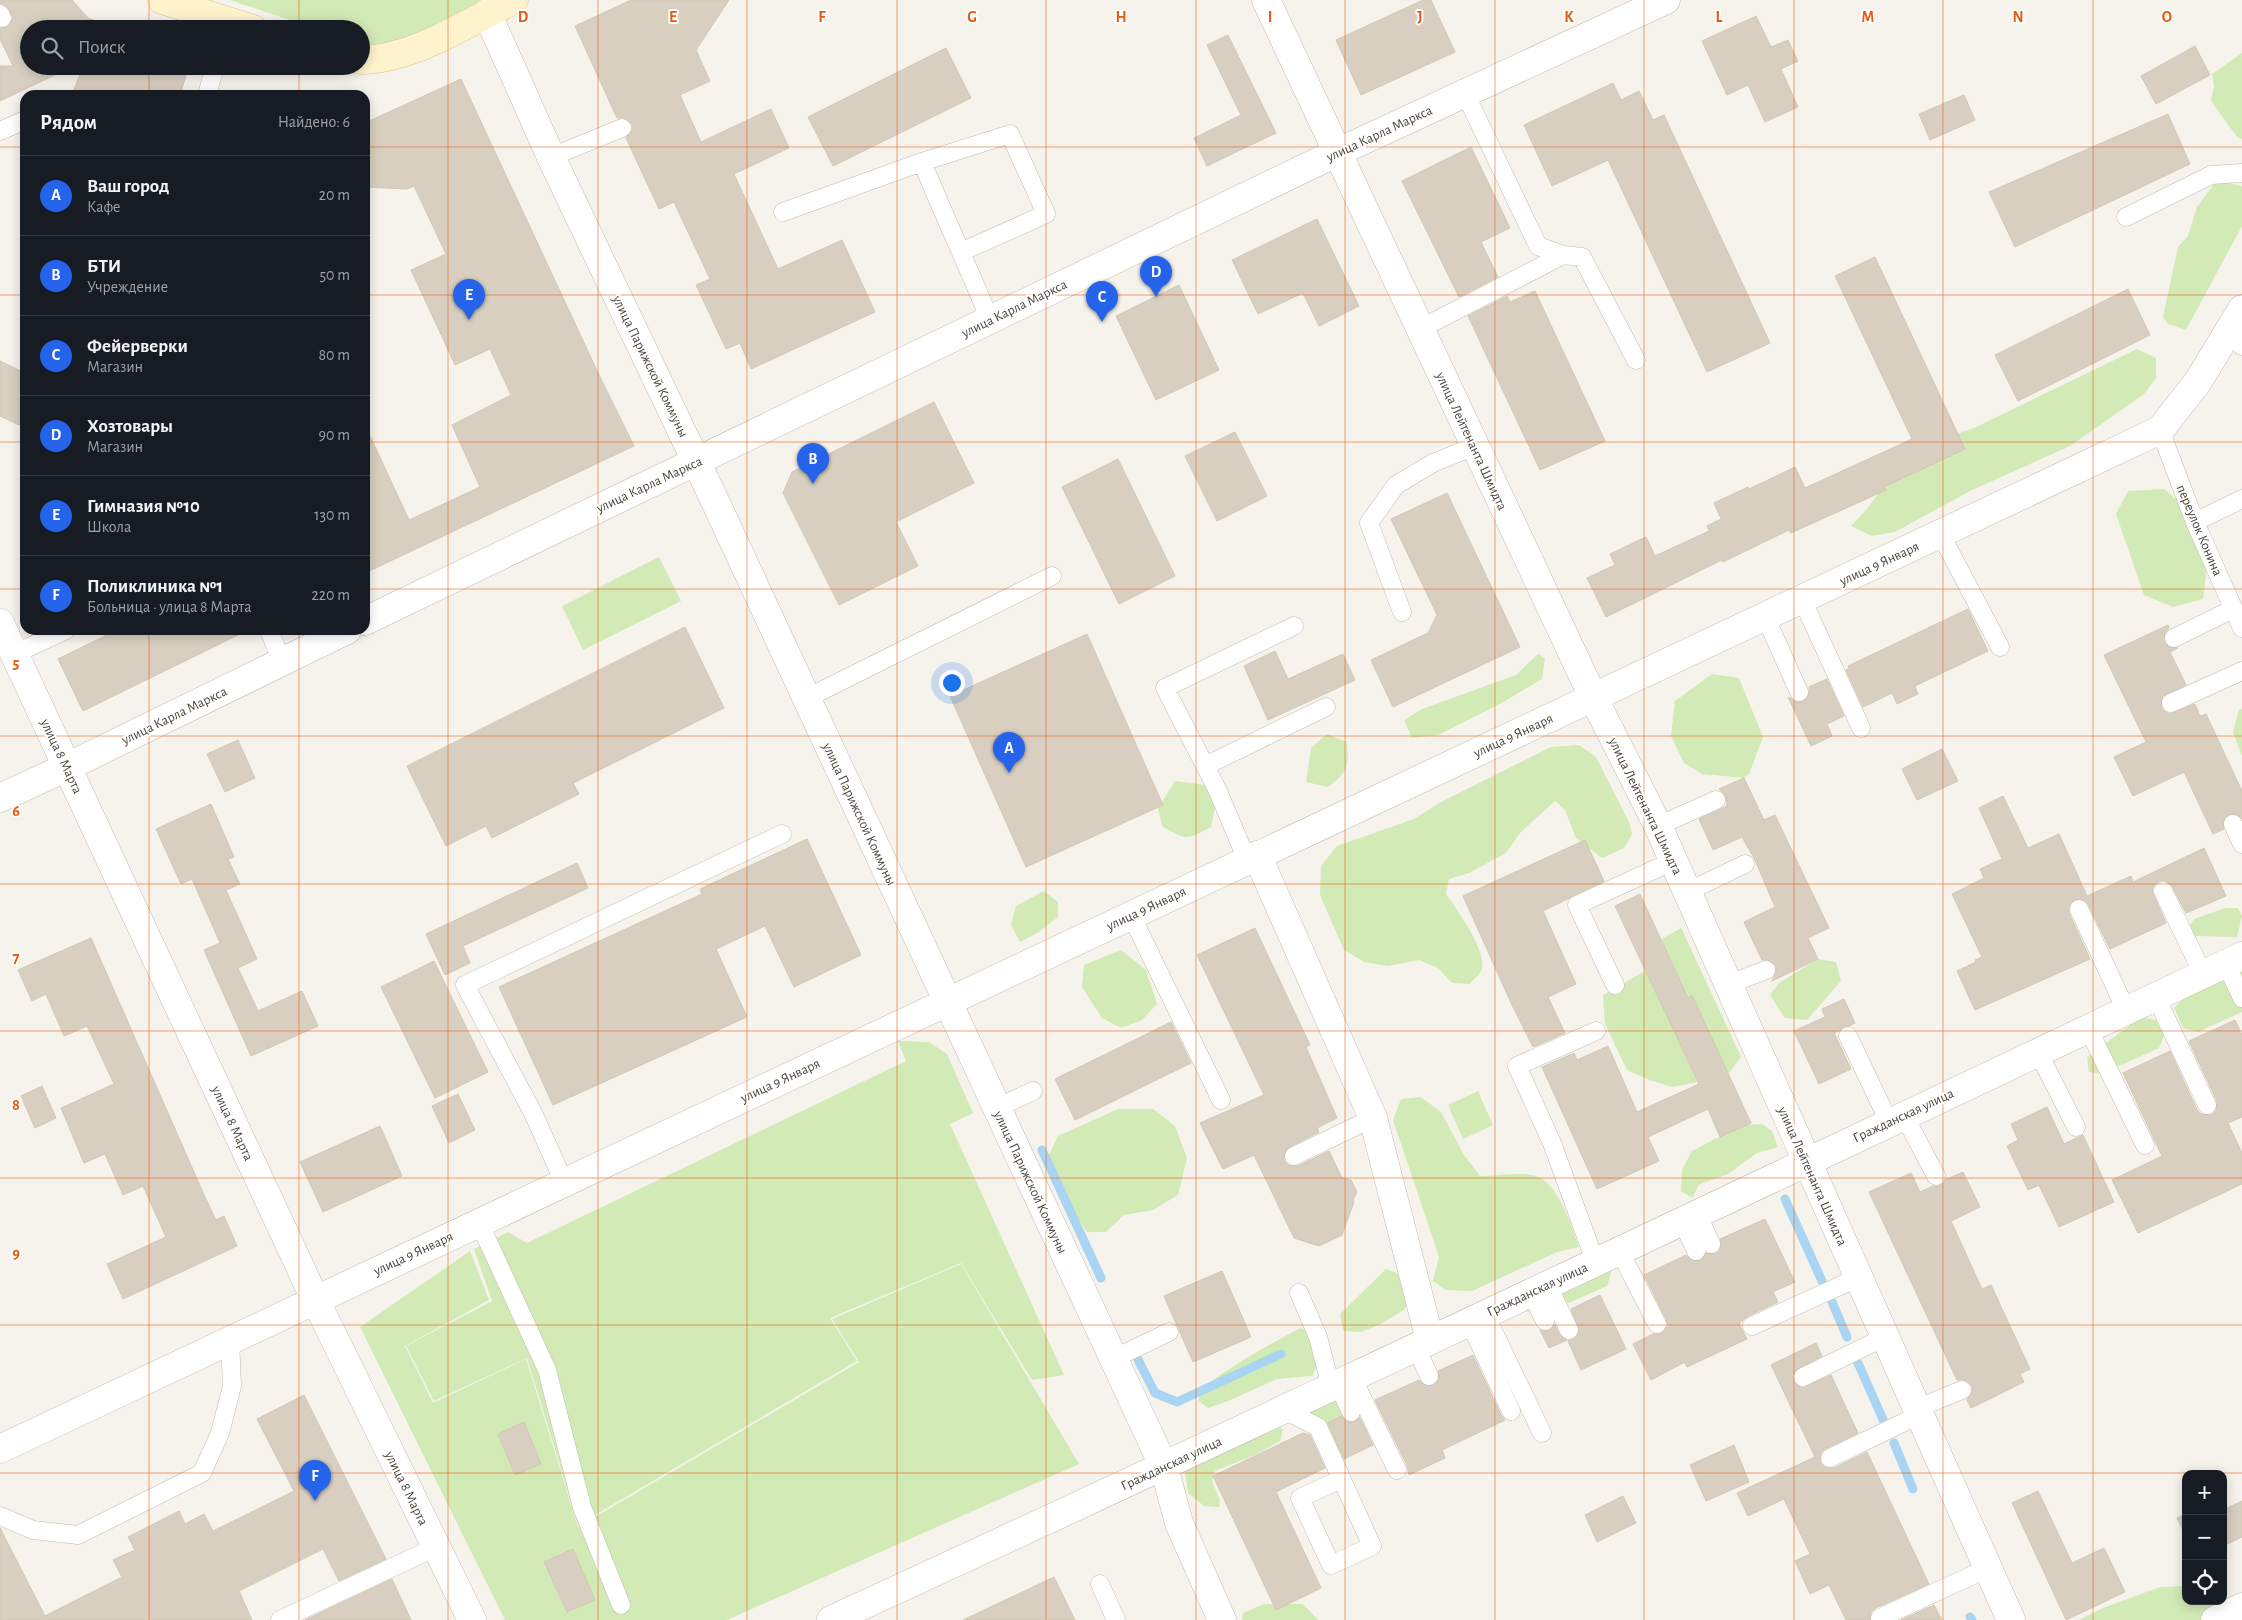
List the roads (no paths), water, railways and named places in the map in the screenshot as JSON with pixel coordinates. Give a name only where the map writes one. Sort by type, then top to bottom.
[{"type":"main road","points":[[162,0],[219,20]]},
{"type":"main road","points":[[370,60],[402,54],[514,0]]},
{"type":"street","name":"улица Лейтенанта Шмидта","points":[[1266,0],[1336,153],[1594,697],[1658,826],[1857,1278],[1886,1337],[2011,1620]]},
{"type":"street","name":"улица Карла Маркса","points":[[370,619],[1336,153],[1666,0]]},
{"type":"street","name":"улица Парижской Коммуны","points":[[487,12],[551,157],[697,461],[1164,1467],[1179,1523],[1222,1620]]},
{"type":"street","name":"улица 9 Января","points":[[0,1449],[2160,430],[2234,340],[2242,309]]},
{"type":"street","name":"улица 8 Марта","points":[[0,623],[315,1299],[472,1620]]},
{"type":"street","name":"улица Карла Маркса","points":[[0,798],[337,635]]},
{"type":"street","points":[[1252,858],[1373,1118],[1423,1343]]},
{"type":"street","name":"Гражданская улица","points":[[831,1620],[1164,1467],[1689,1216],[2224,965]]},
{"type":"street","points":[[2215,1620],[2242,1607]]},
{"type":"lane","points":[[208,90],[213,75]]},
{"type":"lane","points":[[1465,93],[1538,246],[1563,255],[1582,257],[1636,360]]},
{"type":"lane","points":[[0,130],[20,122]]},
{"type":"lane","points":[[551,157],[622,128]]},
{"type":"lane","points":[[783,212],[922,162],[1010,134],[1046,214],[961,252]]},
{"type":"lane","points":[[922,162],[990,320]]},
{"type":"lane","points":[[2126,217],[2211,175],[2242,173]]},
{"type":"lane","points":[[1420,329],[1563,255]]},
{"type":"lane","name":"переулок Конина","points":[[2160,430],[2194,522],[2238,616]]},
{"type":"lane","points":[[1402,612],[1369,523],[1396,485],[1433,463],[1475,446]]},
{"type":"lane","points":[[2194,522],[2242,498]]},
{"type":"lane","points":[[1940,533],[2000,647]]},
{"type":"lane","points":[[807,698],[1052,576]]},
{"type":"lane","points":[[1802,599],[1861,728]]},
{"type":"lane","points":[[1765,616],[1799,692]]},
{"type":"lane","points":[[2174,638],[2238,616]]},
{"type":"lane","points":[[1252,858],[1165,688],[1294,626]]},
{"type":"lane","points":[[14,654],[55,635]]},
{"type":"lane","points":[[271,635],[282,662]]},
{"type":"lane","points":[[2172,703],[2242,671]]},
{"type":"lane","points":[[1205,766],[1326,707]]},
{"type":"lane","points":[[1658,826],[1716,800]]},
{"type":"lane","points":[[2233,824],[2242,844]]},
{"type":"lane","points":[[564,1182],[534,1115],[465,985],[782,834]]},
{"type":"lane","points":[[1614,985],[1577,905],[1673,861]]},
{"type":"lane","points":[[1687,892],[1746,864]]},
{"type":"lane","points":[[2163,891],[2224,965],[2242,998]]},
{"type":"lane","points":[[2079,909],[2126,1010]]},
{"type":"lane","points":[[1131,915],[1220,1100]]},
{"type":"lane","points":[[1729,984],[1766,970]]},
{"type":"lane","points":[[2156,996],[2207,1105]]},
{"type":"lane","points":[[2088,1028],[2145,1144]]},
{"type":"lane","points":[[1596,1031],[1517,1066],[1607,1256],[1657,1324]]},
{"type":"lane","points":[[1848,1036],[1896,1118],[1936,1176]]},
{"type":"lane","points":[[2038,1052],[2076,1127]]},
{"type":"lane","points":[[997,1108],[1033,1092]]},
{"type":"lane","points":[[1294,1156],[1373,1118]]},
{"type":"lane","points":[[1689,1216],[1704,1247]]},
{"type":"lane","points":[[479,1222],[547,1370],[582,1507],[621,1605]]},
{"type":"lane","points":[[1752,1326],[1857,1278]]},
{"type":"lane","points":[[1539,1288],[1545,1321]]},
{"type":"lane","points":[[1539,1288],[1569,1330]]},
{"type":"lane","points":[[1299,1293],[1341,1383],[1397,1470]]},
{"type":"lane","points":[[1477,1318],[1511,1410]]},
{"type":"lane","points":[[1477,1318],[1542,1433]]},
{"type":"lane","points":[[1113,1359],[1168,1332]]},
{"type":"lane","points":[[1803,1377],[1886,1337]]},
{"type":"lane","points":[[0,1516],[33,1530],[78,1535],[202,1473],[220,1433],[232,1386],[230,1339]]},
{"type":"lane","points":[[1423,1343],[1429,1376]]},
{"type":"lane","points":[[1341,1383],[1351,1412]]},
{"type":"lane","points":[[1830,1458],[1962,1390]]},
{"type":"lane","points":[[1284,1410],[1318,1427],[1372,1546],[1331,1565],[1300,1498],[1341,1479]]},
{"type":"lane","points":[[280,1620],[436,1548]]},
{"type":"lane","points":[[1880,1618],[1988,1568]]},
{"type":"lane","points":[[1100,1584],[1116,1620]]},
{"type":"waterway","points":[[1042,1150],[1101,1278]]},
{"type":"waterway","points":[[1785,1199],[1822,1281]]},
{"type":"waterway","points":[[1832,1302],[1847,1337]]},
{"type":"waterway","points":[[1132,1348],[1155,1393],[1177,1402],[1281,1354]]},
{"type":"waterway","points":[[1858,1363],[1885,1424]]},
{"type":"waterway","points":[[1894,1443],[1913,1489]]},
{"type":"place","name":"Хозтовары","points":[[1156,297]]},
{"type":"place","name":"Гимназия №10","points":[[469,320]]},
{"type":"place","name":"Фейерверки","points":[[1102,322]]},
{"type":"place","name":"БТИ","points":[[813,484]]},
{"type":"place","name":"Ваш город","points":[[1009,773]]},
{"type":"place","name":"Поликлиника №1","points":[[315,1501]]}]
